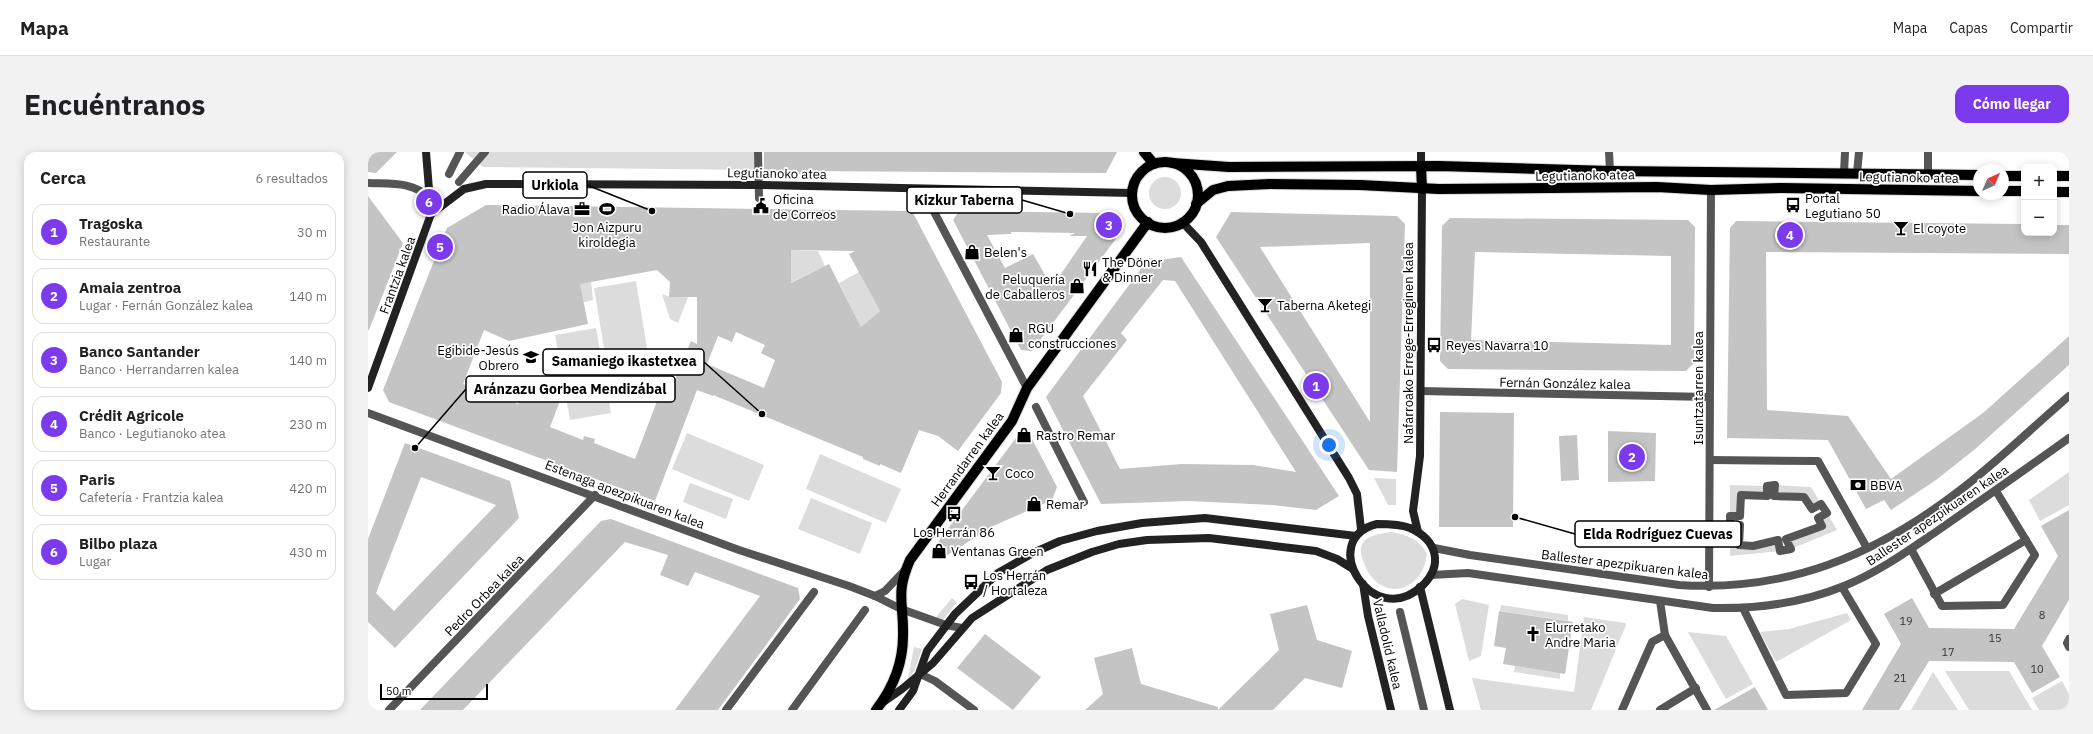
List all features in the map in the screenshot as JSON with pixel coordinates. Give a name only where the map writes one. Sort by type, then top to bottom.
[{"type":"main road","points":[[426,152],[432,214]]},
{"type":"main road","points":[[1144,152],[1154,164]]},
{"type":"main road","name":"Nafarroako Errege-Erreginen kalea","points":[[1418,532],[1413,511],[1420,456],[1421,152]]},
{"type":"main road","points":[[1172,163],[1180,166],[1193,178],[1197,191],[1196,204],[1188,218],[1182,222],[1165,227],[1148,222],[1138,213],[1132,193],[1139,175],[1154,164],[1172,163]]},
{"type":"main road","name":"Legutianoko atea","points":[[1172,163],[1229,167],[1421,166],[1610,171],[1858,173],[1973,176]]},
{"type":"main road","points":[[2009,176],[2021,176]]},
{"type":"main road","points":[[2057,176],[2069,176]]},
{"type":"main road","name":"Legutianoko atea","points":[[432,214],[464,189],[486,184],[759,185],[1132,193]]},
{"type":"main road","name":"Legutianoko atea","points":[[1196,204],[1213,190],[1236,185],[1360,185],[1422,189],[1657,187],[1710,190],[1782,188],[1973,191]]},
{"type":"main road","points":[[2009,191],[2021,191]]},
{"type":"main road","points":[[2057,192],[2069,192]]},
{"type":"main road","name":"Frantzia kalea","points":[[368,388],[432,214]]},
{"type":"main road","name":"Herrandarren kalea","points":[[879,707],[893,684],[899,666],[903,634],[901,609],[902,583],[906,569],[917,549],[1012,421],[1027,388],[1148,222]]},
{"type":"main road","points":[[1182,222],[1201,242],[1350,478],[1357,494],[1362,529]]},
{"type":"main road","points":[[899,710],[913,691],[927,652],[946,625],[992,579],[1032,553],[1060,542],[1118,527],[1181,519],[1205,518],[1356,536]]},
{"type":"main road","points":[[1377,524],[1391,524],[1403,526],[1418,532],[1434,548],[1435,565],[1431,575],[1420,587],[1409,595],[1397,600],[1379,596],[1363,584],[1353,569],[1350,561],[1350,552],[1356,536],[1362,529],[1377,524]]},
{"type":"main road","points":[[879,707],[902,690],[933,663],[972,618],[1047,570],[1092,552],[1140,541],[1209,538],[1280,546],[1324,554],[1353,569]]},
{"type":"main road","name":"Valladolid kalea","points":[[1363,584],[1368,616],[1391,710]]},
{"type":"main road","points":[[1420,587],[1450,710]]},
{"type":"street","points":[[449,174],[460,152]]},
{"type":"street","points":[[459,182],[485,152]]},
{"type":"street","points":[[758,152],[759,198]]},
{"type":"street","points":[[1609,152],[1610,171]]},
{"type":"street","points":[[1844,173],[1845,152]]},
{"type":"street","points":[[1858,173],[1859,152]]},
{"type":"street","points":[[1928,152],[1928,174]]},
{"type":"street","points":[[368,183],[413,186],[431,198]]},
{"type":"street","points":[[922,189],[1027,388]]},
{"type":"street","name":"Isuntzatarren kalea","points":[[1709,587],[1710,190]]},
{"type":"street","name":"Fernán González kalea","points":[[1420,392],[1709,397]]},
{"type":"street","name":"Ballester apezpikuaren kalea","points":[[1434,548],[1470,555],[1679,585],[1709,587],[1739,586],[1797,575],[1825,567],[1867,548],[1922,517],[1960,490],[2069,396]]},
{"type":"street","points":[[1036,407],[1084,502]]},
{"type":"street","name":"Estenaga apezpikuaren kalea","points":[[368,413],[596,495],[739,550],[804,570],[875,596],[901,609],[946,625],[962,628]]},
{"type":"street","name":"Ballester apezpikuaren kalea","points":[[1431,575],[1468,573],[1713,608],[1768,606],[1842,587],[1867,576],[1996,491],[2069,438]]},
{"type":"street","points":[[1710,460],[1818,461],[1867,548]]},
{"type":"street","points":[[1775,485],[1774,496],[1804,497],[1812,509],[1821,504],[1827,513],[1818,518],[1822,526],[1786,539],[1791,549],[1780,551],[1778,540],[1753,546],[1739,545],[1740,526],[1730,525],[1730,516],[1740,516],[1740,495],[1767,496],[1766,486],[1775,485]]},
{"type":"street","points":[[1911,548],[1934,594],[1942,606],[2002,605],[2035,555],[1996,491]]},
{"type":"street","name":"Pedro Orbea kalea","points":[[389,710],[596,495]]},
{"type":"street","points":[[1934,594],[2026,540]]},
{"type":"street","points":[[875,596],[885,591],[906,569]]},
{"type":"street","points":[[1742,608],[1786,695],[1846,693],[1876,644],[1842,587]]},
{"type":"street","points":[[726,710],[814,592]]},
{"type":"street","points":[[1660,601],[1665,635],[1707,710]]},
{"type":"street","points":[[792,710],[865,610]]},
{"type":"street","name":"Valladolid kalea","points":[[1400,612],[1424,710]]},
{"type":"street","points":[[1622,710],[1652,642],[1665,635]]},
{"type":"street","points":[[2069,639],[2067,643],[2069,647]]},
{"type":"street","points":[[920,674],[935,681],[974,710]]},
{"type":"street","points":[[1660,710],[1696,688]]},
{"type":"shaded area","points":[[465,152],[760,152],[760,170],[483,167]]},
{"type":"shaded area","points":[[1162,177],[1168,177],[1178,184],[1181,193],[1180,199],[1174,206],[1168,209],[1162,209],[1152,202],[1149,196],[1149,190],[1156,180]]},
{"type":"shaded area","points":[[791,250],[818,251],[825,266],[790,283]]},
{"type":"shaded area","points":[[567,270],[590,270],[593,300],[576,304]]},
{"type":"shaded area","points":[[859,272],[880,311],[861,327],[839,283]]},
{"type":"shaded area","points":[[636,281],[650,366],[608,372],[594,288]]},
{"type":"shaded area","points":[[662,294],[670,297],[688,297],[678,323],[670,319]]},
{"type":"shaded area","points":[[596,328],[611,413],[570,420],[555,335]]},
{"type":"shaded area","points":[[687,433],[764,465],[749,501],[672,469]]},
{"type":"shaded area","points":[[820,454],[901,489],[886,523],[806,489]]},
{"type":"shaded area","points":[[2069,472],[2069,505],[2040,521],[2029,500]]},
{"type":"shaded area","points":[[1374,478],[1396,479],[1396,505],[1388,505]]},
{"type":"shaded area","points":[[690,483],[733,499],[726,519],[683,502]]},
{"type":"shaded area","points":[[1730,485],[1767,486],[1767,496],[1741,495],[1740,516],[1730,516]]},
{"type":"shaded area","points":[[1775,485],[1811,487],[1821,504],[1812,509],[1804,497],[1774,496]]},
{"type":"shaded area","points":[[811,498],[872,523],[860,554],[798,529]]},
{"type":"shaded area","points":[[1827,513],[1837,530],[1791,549],[1786,539],[1822,526],[1818,518]]},
{"type":"shaded area","points":[[1730,525],[1740,525],[1740,545],[1778,540],[1780,551],[1730,556]]},
{"type":"shaded area","points":[[1391,532],[1417,541],[1427,554],[1423,568],[1417,578],[1409,585],[1399,588],[1389,588],[1379,584],[1371,575],[1361,555],[1361,548],[1366,539]]},
{"type":"shaded area","points":[[952,598],[957,602],[943,620],[936,617]]},
{"type":"shaded area","points":[[1462,599],[1489,605],[1481,656],[1469,661],[1455,604]]},
{"type":"shaded area","points":[[1501,605],[1568,615],[1568,621],[1500,611]]},
{"type":"shaded area","points":[[1847,613],[1851,620],[1776,662],[1760,632],[1789,629]]},
{"type":"shaded area","points":[[1584,617],[1625,623],[1626,625],[1591,710],[1481,710],[1472,678],[1574,692]]},
{"type":"shaded area","points":[[1688,632],[1726,636],[1753,684],[1726,699]]},
{"type":"shaded area","points":[[914,647],[922,649],[914,672],[908,678]]},
{"type":"shaded area","points":[[1515,666],[1560,673],[1560,679],[1514,672]]},
{"type":"shaded area","points":[[1945,671],[2009,671],[2032,710],[1969,710]]},
{"type":"shaded area","points":[[1933,672],[1958,710],[1911,710]]},
{"type":"shaded area","points":[[2062,681],[2069,694],[2069,710],[2039,710],[2032,698]]},
{"type":"building","points":[[368,152],[397,152],[376,173],[368,172]]},
{"type":"building","points":[[764,152],[1117,152],[1106,173],[801,171],[801,174],[766,173],[766,170],[764,170]]},
{"type":"building","points":[[368,196],[403,243],[369,330],[368,330]]},
{"type":"building","points":[[486,205],[912,211],[1002,382],[1001,393],[958,451],[938,436],[919,430],[901,473],[880,464],[880,466],[863,459],[863,457],[713,395],[697,390],[655,501],[389,402],[383,390],[447,228]],"holes":[[[791,250],[855,251],[849,254],[880,311],[861,327],[829,264],[791,283]],[[657,270],[670,282],[669,297],[697,297],[697,344],[691,341],[670,391],[662,388],[635,459],[594,443],[595,439],[584,436],[583,440],[550,427],[564,390],[558,388],[556,382],[552,379],[541,382],[529,377],[518,404],[463,384],[484,330],[509,341],[588,324],[580,284]],[[736,332],[765,345],[761,353],[775,360],[764,388],[707,364],[718,336],[732,342]]]},
{"type":"building","points":[[959,211],[1104,213],[1118,236],[1032,351],[1021,350],[953,220]],"holes":[[[1011,232],[1075,233],[1069,236],[1087,236],[1052,287],[1033,254],[1005,268],[987,235],[1011,234]]]},
{"type":"building","points":[[1231,212],[1397,216],[1405,224],[1397,472],[1369,470],[1216,237]],"holes":[[[1370,243],[1370,422],[1260,247]]]},
{"type":"building","points":[[1450,218],[1688,220],[1695,227],[1694,363],[1686,371],[1448,369],[1440,361],[1442,226]],"holes":[[[1475,252],[1671,256],[1671,345],[1471,340]]]},
{"type":"building","points":[[1736,221],[2021,224],[2021,236],[2057,236],[2057,225],[2069,225],[2069,254],[1766,252],[1767,410],[1848,416],[1891,479],[1983,413],[2069,336],[2069,365],[1974,450],[1936,480],[1891,510],[1884,500],[1866,509],[1828,440],[1727,438],[1730,228]]},
{"type":"building","points":[[1181,257],[1339,496],[1316,510],[1272,505],[1189,501],[1101,504],[1046,397],[1149,258],[1160,260]],"holes":[[[1163,280],[1175,281],[1296,472],[1253,465],[1181,464],[1120,469],[1083,396],[1127,340],[1121,333]]]},
{"type":"building","points":[[1440,412],[1514,413],[1513,527],[1439,527]]},
{"type":"building","points":[[1608,431],[1656,433],[1655,481],[1608,482]]},
{"type":"building","points":[[1019,434],[1030,435],[1057,487],[1052,500],[991,527],[940,560],[932,550]]},
{"type":"building","points":[[1577,435],[1579,480],[1561,481],[1559,436]]},
{"type":"building","points":[[405,443],[510,481],[519,518],[395,648],[368,622],[368,539]],"holes":[[[421,477],[496,505],[394,611],[376,593]]]},
{"type":"building","points":[[2069,510],[2069,600],[2042,646],[2060,677],[2032,693],[2014,662],[1929,661],[1899,710],[1862,710],[1901,644],[1884,614],[1912,598],[1929,628],[2014,629],[2058,556],[2041,526]]},
{"type":"building","points":[[611,519],[798,588],[800,599],[718,710],[675,710],[760,596],[695,572],[688,586],[660,575],[668,555],[625,542],[463,710],[420,710],[601,521]]},
{"type":"building","points":[[1307,605],[1317,640],[1352,651],[1342,688],[1305,678],[1273,710],[1218,710],[1279,650],[1270,614]]},
{"type":"building","name":"Elurretako Andre Maria","points":[[1499,611],[1573,622],[1565,674],[1503,664],[1506,648],[1494,646]]},
{"type":"building","points":[[985,634],[1041,677],[1013,710],[957,668]]},
{"type":"building","points":[[1132,648],[1141,684],[1218,707],[1218,710],[1085,710],[1103,694],[1094,658]]},
{"type":"building","points":[[1755,687],[1768,710],[1714,710]]},
{"type":"place","name":"Bilbo plaza","points":[[429,202]]},
{"type":"place","name":"Portal Legutiano 50","points":[[1793,205]]},
{"type":"place","name":"Oficina de Correos","points":[[761,206]]},
{"type":"place","name":"Radio Álava","points":[[582,209]]},
{"type":"place","name":"Jon Aizpuru kiroldegia","points":[[607,209]]},
{"type":"place","name":"Urkiola","points":[[652,211]]},
{"type":"place","name":"Kizkur Taberna","points":[[1070,214]]},
{"type":"place","name":"Banco Santander","points":[[1109,225]]},
{"type":"place","name":"El coyote","points":[[1901,228]]},
{"type":"place","name":"Crédit Agricole","points":[[1790,235]]},
{"type":"place","name":"Paris","points":[[440,247]]},
{"type":"place","name":"Belen's","points":[[972,252]]},
{"type":"place","name":"The Döner & Dinner","points":[[1090,269]]},
{"type":"place","name":"Peluquería de Caballeros","points":[[1077,286]]},
{"type":"place","name":"Taberna Aketegi","points":[[1265,305]]},
{"type":"place","name":"RGU construcciones","points":[[1016,335]]},
{"type":"place","name":"Reyes Navarra 10","points":[[1434,345]]},
{"type":"place","name":"Egibide-Jesús Obrero","points":[[531,357]]},
{"type":"place","name":"Tragoska","points":[[1316,386]]},
{"type":"place","name":"Samaniego ikastetxea","points":[[762,414]]},
{"type":"place","name":"Rastro Remar","points":[[1024,435]]},
{"type":"place","name":"Aránzazu Gorbea Mendizábal","points":[[415,448]]},
{"type":"place","name":"Amaia zentroa","points":[[1632,457]]},
{"type":"place","name":"Coco","points":[[993,473]]},
{"type":"place","name":"BBVA","points":[[1858,485]]},
{"type":"place","name":"Remar","points":[[1034,504]]},
{"type":"place","name":"Los Herrán 86","points":[[954,514]]},
{"type":"place","name":"Elda Rodríguez Cuevas","points":[[1515,517]]},
{"type":"place","name":"Ventanas Green","points":[[939,551]]},
{"type":"place","name":"Los Herrán / Hortaleza","points":[[971,582]]},
{"type":"place","name":"Elurretako Andre Maria","points":[[1533,634]]}]
